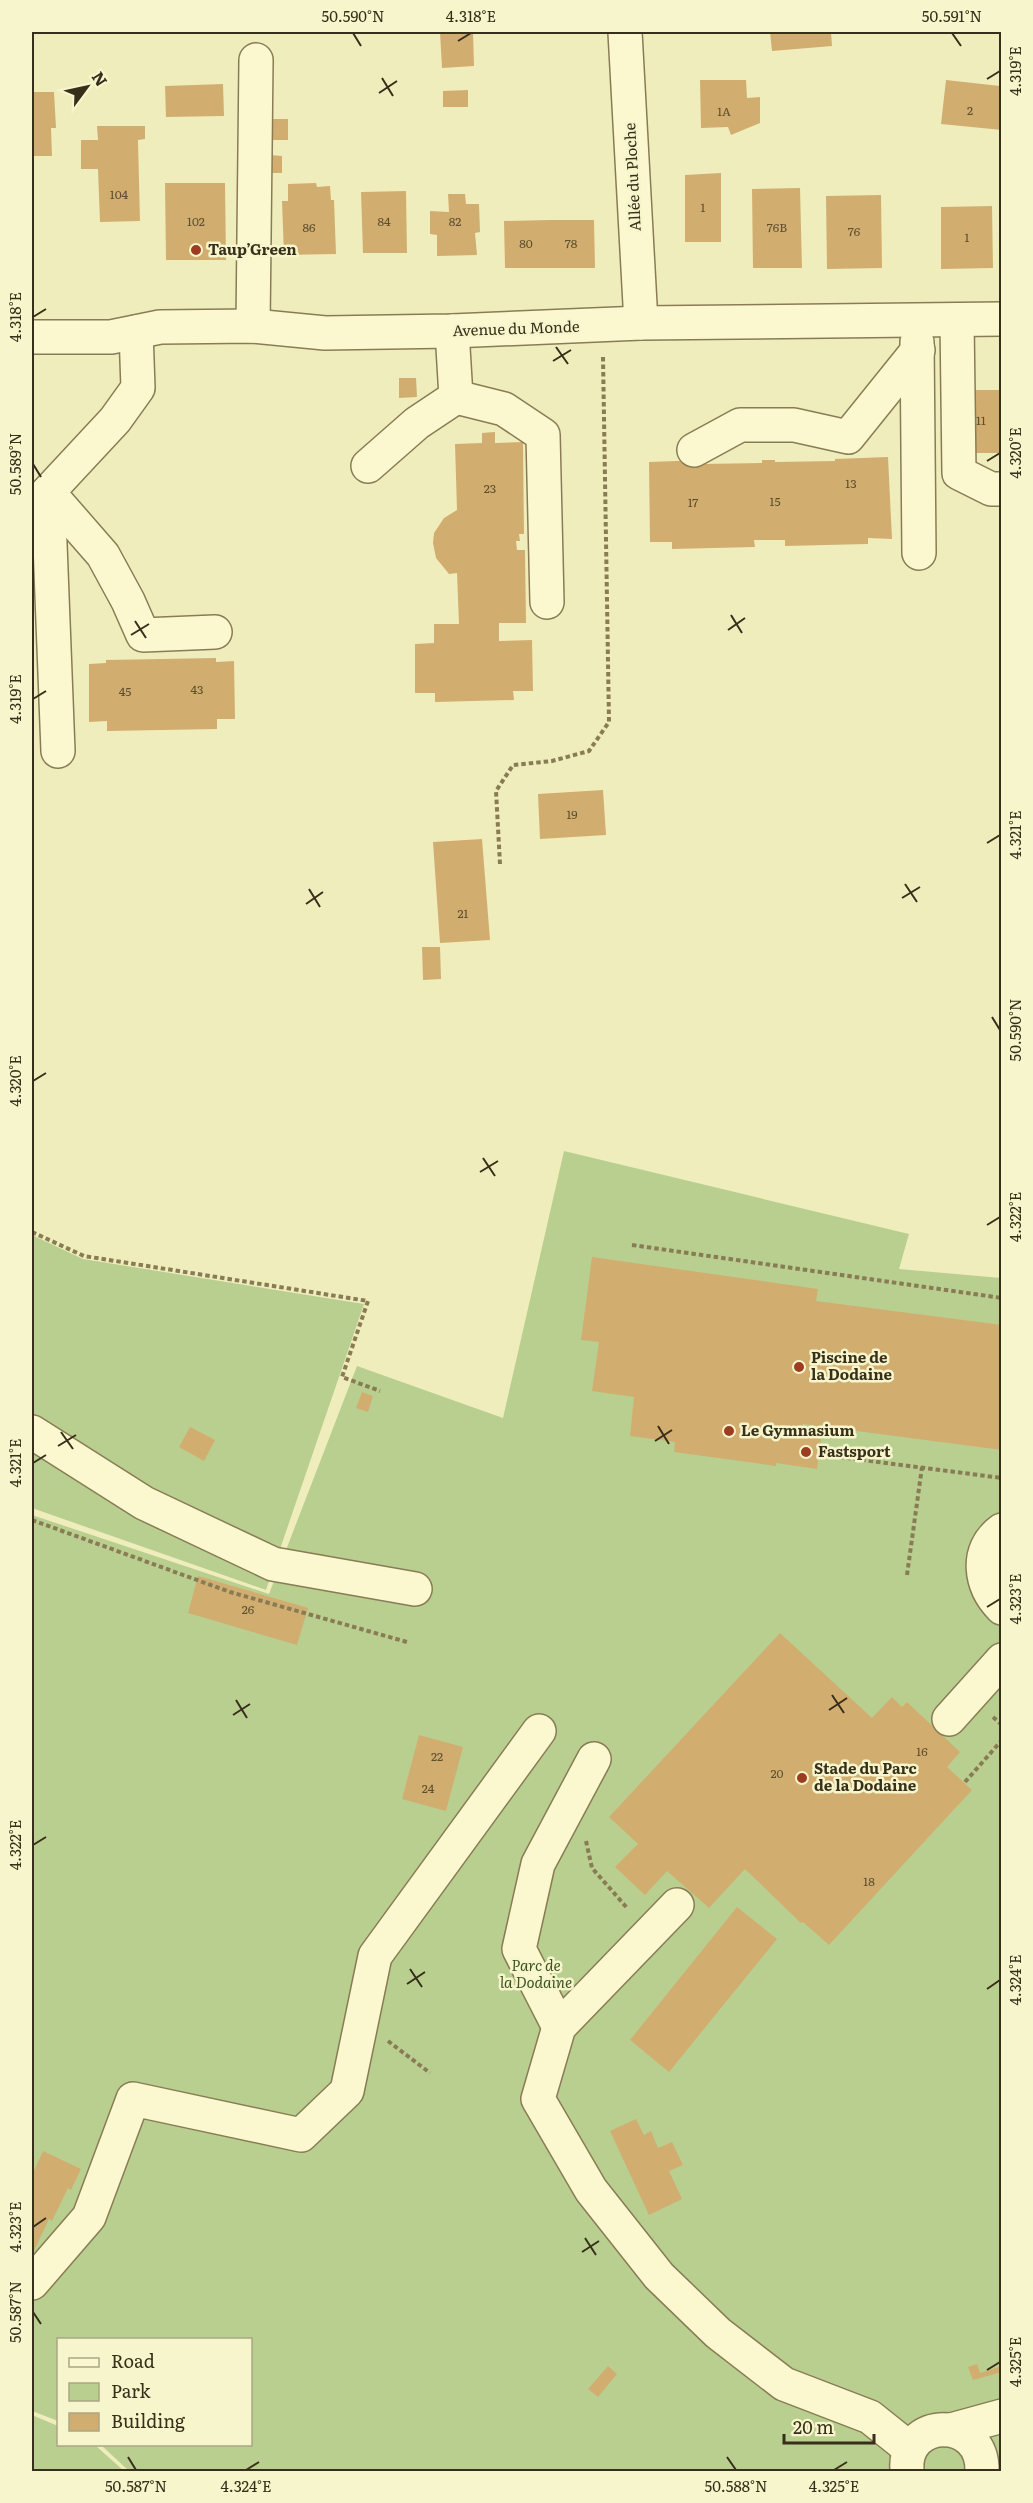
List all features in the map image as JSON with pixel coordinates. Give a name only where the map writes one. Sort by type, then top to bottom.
[{"type":"street","name":"Allée du Ploche","points":[[625,32],[640,323]]},
{"type":"street","points":[[253,326],[256,60]]},
{"type":"street","name":"Avenue du Monde","points":[[32,337],[111,337],[160,327],[253,326],[325,333],[452,332],[640,323],[917,335],[957,320],[1002,319]]},
{"type":"street","points":[[957,320],[958,473],[991,489],[1002,489]]},
{"type":"street","points":[[58,751],[40,500],[115,420],[138,388],[136,332]]},
{"type":"street","points":[[452,332],[456,397]]},
{"type":"street","points":[[694,450],[740,425],[794,425],[848,437],[917,335]]},
{"type":"street","points":[[917,335],[919,553]]},
{"type":"street","points":[[368,466],[417,423],[456,397],[504,409],[543,435],[547,602]]},
{"type":"street","points":[[40,500],[103,555],[128,601],[142,635],[214,632]]},
{"type":"street","points":[[32,1432],[144,1503],[273,1564],[415,1589]]},
{"type":"street","points":[[1002,1530],[996,1534],[986,1548],[982,1565],[984,1582],[992,1598],[1002,1608]]},
{"type":"street","points":[[949,1719],[1002,1660]]},
{"type":"street","points":[[32,2283],[89,2217],[133,2099],[301,2135],[347,2091],[375,1956],[539,1731]]},
{"type":"street","points":[[559,2027],[519,1949],[538,1864],[594,1759]]},
{"type":"street","points":[[677,1905],[559,2027],[538,2099],[591,2190],[659,2276],[718,2332],[784,2384],[870,2417],[909,2460],[918,2439],[928,2432],[939,2429],[963,2433],[989,2458]]},
{"type":"street","points":[[951,2430],[1002,2416]]},
{"type":"path","points":[[500,864],[496,791],[513,765],[552,761],[588,751],[609,722],[603,326]]},
{"type":"path","points":[[32,1232],[84,1256],[368,1301],[342,1377],[380,1391]]},
{"type":"path","points":[[632,1245],[1002,1298]]},
{"type":"path","points":[[824,1455],[1002,1478]]},
{"type":"path","points":[[907,1575],[922,1467]]},
{"type":"path","points":[[32,1521],[230,1592],[406,1642]]},
{"type":"path","points":[[965,1782],[1002,1740]]},
{"type":"path","points":[[576,1793],[592,1868],[650,1933]]},
{"type":"path","points":[[362,2020],[430,2073]]},
{"type":"green space","name":"Parc de la Dodaine","points":[[564,1151],[909,1234],[899,1269],[1001,1278],[1001,2471],[130,2472],[102,2446],[252,2446],[252,2338],[57,2338],[57,2421],[32,2411],[32,1515],[269,1594],[357,1366],[503,1418]]},
{"type":"green space","points":[[32,1235],[83,1259],[364,1304],[266,1590],[32,1508]]},
{"type":"green space","points":[[32,2415],[57,2426],[57,2446],[96,2446],[124,2471],[32,2471]]},
{"type":"building","points":[[440,32],[473,32],[474,66],[442,68]]},
{"type":"building","points":[[770,32],[831,32],[832,46],[772,51]]},
{"type":"building","points":[[700,80],[746,80],[747,98],[760,97],[760,123],[731,135],[728,127],[701,128]]},
{"type":"building","points":[[946,80],[1000,86],[1002,130],[941,124]]},
{"type":"building","points":[[223,84],[224,116],[166,117],[165,86]]},
{"type":"building","points":[[468,90],[468,107],[443,107],[443,91]]},
{"type":"building","points":[[32,92],[54,92],[56,128],[51,128],[52,156],[32,156]]},
{"type":"building","points":[[272,119],[288,119],[288,140],[272,140]]},
{"type":"building","points":[[97,126],[145,126],[145,139],[138,140],[140,221],[100,222],[98,169],[81,169],[81,140],[98,140]]},
{"type":"building","points":[[270,155],[282,156],[282,173],[270,173]]},
{"type":"building","points":[[721,173],[721,242],[685,242],[685,175]]},
{"type":"building","points":[[165,183],[225,183],[226,260],[166,260]]},
{"type":"building","points":[[316,183],[317,187],[330,186],[331,200],[334,200],[336,254],[284,255],[282,201],[288,201],[288,184]]},
{"type":"building","points":[[800,188],[802,268],[753,268],[752,189]]},
{"type":"building","points":[[406,191],[407,253],[363,253],[361,192]]},
{"type":"building","points":[[448,194],[465,194],[466,204],[479,204],[480,232],[475,233],[477,255],[437,256],[437,235],[430,234],[430,211],[449,212]]},
{"type":"building","points":[[881,195],[882,268],[827,269],[826,196]]},
{"type":"building","points":[[992,206],[993,268],[941,269],[941,207]]},
{"type":"building","points":[[594,220],[595,268],[505,268],[504,221]]},
{"type":"building","points":[[399,378],[416,378],[417,397],[399,398]]},
{"type":"building","points":[[961,390],[1002,390],[1002,453],[961,453]]},
{"type":"building","points":[[495,432],[495,443],[523,442],[524,534],[519,534],[520,541],[516,541],[517,550],[525,550],[526,623],[499,623],[499,641],[532,640],[533,691],[513,691],[514,700],[435,702],[435,693],[415,693],[415,644],[434,643],[434,624],[459,624],[457,573],[449,574],[436,558],[434,533],[444,518],[457,510],[455,444],[482,443],[482,433]]},
{"type":"building","points":[[888,457],[892,539],[868,538],[868,544],[785,546],[785,540],[754,540],[755,547],[672,549],[672,542],[650,542],[649,462],[703,460],[702,464],[762,463],[762,460],[775,460],[775,462],[835,461],[835,459]]},
{"type":"building","points":[[216,658],[216,662],[234,661],[235,719],[217,719],[217,729],[107,731],[107,721],[89,722],[89,664],[106,663],[106,660]]},
{"type":"building","points":[[603,790],[606,835],[540,839],[538,794]]},
{"type":"building","points":[[482,839],[490,940],[440,943],[433,842]]},
{"type":"building","points":[[422,947],[440,947],[441,979],[423,980]]},
{"type":"building","name":"Piscine de la Dodaine","points":[[592,1257],[818,1289],[816,1301],[1002,1325],[1002,1450],[803,1424],[801,1436],[821,1438],[817,1469],[776,1463],[776,1466],[674,1452],[675,1442],[630,1436],[634,1397],[592,1391],[599,1342],[581,1340]]},
{"type":"building","points":[[362,1392],[373,1396],[368,1412],[356,1408]]},
{"type":"building","points":[[190,1427],[215,1440],[204,1461],[179,1447]]},
{"type":"building","points":[[198,1576],[308,1608],[297,1645],[188,1613]]},
{"type":"building","name":"Stade du Parc de la Dodaine","points":[[780,1633],[872,1718],[892,1697],[902,1707],[907,1702],[960,1752],[947,1767],[972,1790],[829,1945],[803,1922],[801,1923],[745,1869],[709,1908],[667,1871],[645,1895],[615,1867],[638,1844],[609,1817]]},
{"type":"building","points":[[419,1735],[463,1747],[446,1811],[402,1799]]},
{"type":"building","points":[[737,1907],[777,1939],[669,2072],[630,2040]]},
{"type":"building","points":[[636,2119],[644,2135],[651,2131],[658,2148],[672,2142],[683,2165],[669,2171],[682,2199],[649,2215],[610,2131]]},
{"type":"building","points":[[43,2151],[81,2169],[71,2190],[68,2188],[52,2221],[49,2219],[32,2255],[32,2175]]},
{"type":"building","points":[[977,2364],[980,2373],[1002,2366],[1002,2372],[973,2380],[968,2367]]},
{"type":"building","points":[[608,2366],[617,2374],[598,2397],[588,2389]]},
{"type":"place","name":"Taup’Green","points":[[196,250]]},
{"type":"place","name":"Piscine de la Dodaine","points":[[799,1367]]},
{"type":"place","name":"Le Gymnasium","points":[[729,1431]]},
{"type":"place","name":"Fastsport","points":[[806,1452]]},
{"type":"place","name":"Stade du Parc de la Dodaine","points":[[802,1778]]}]
